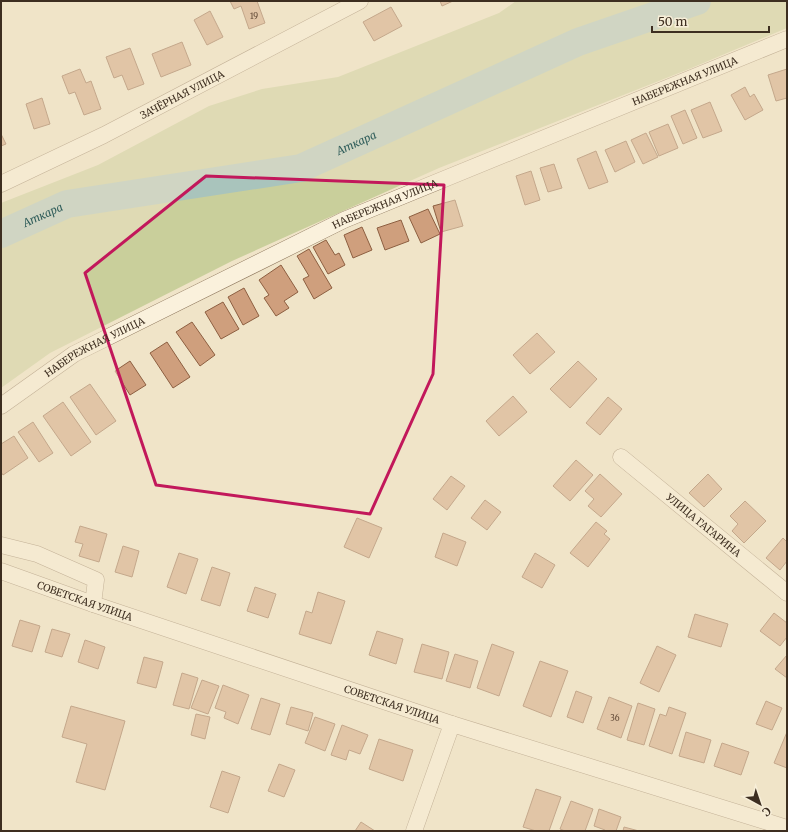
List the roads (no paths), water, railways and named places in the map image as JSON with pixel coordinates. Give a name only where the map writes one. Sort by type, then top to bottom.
[{"type":"street","name":"ЗАЧЁРНАЯ УЛИЦА","points":[[1,184],[104,135],[360,1]]},
{"type":"street","name":"НАБЕРЕЖНАЯ УЛИЦА","points":[[1,406],[74,354],[344,220],[787,39]]},
{"type":"street","name":"УЛИЦА ГАГАРИНА","points":[[621,457],[787,593]]},
{"type":"street","points":[[1,545],[37,554],[96,580],[93,604]]},
{"type":"street","name":"СОВЕТСКАЯ УЛИЦА","points":[[1,571],[93,604],[452,724],[787,828]]},
{"type":"street","points":[[414,831],[452,724]]},
{"type":"waterway","name":"Аткара","points":[[1,234],[67,204],[301,168],[578,42],[697,1]]}]
